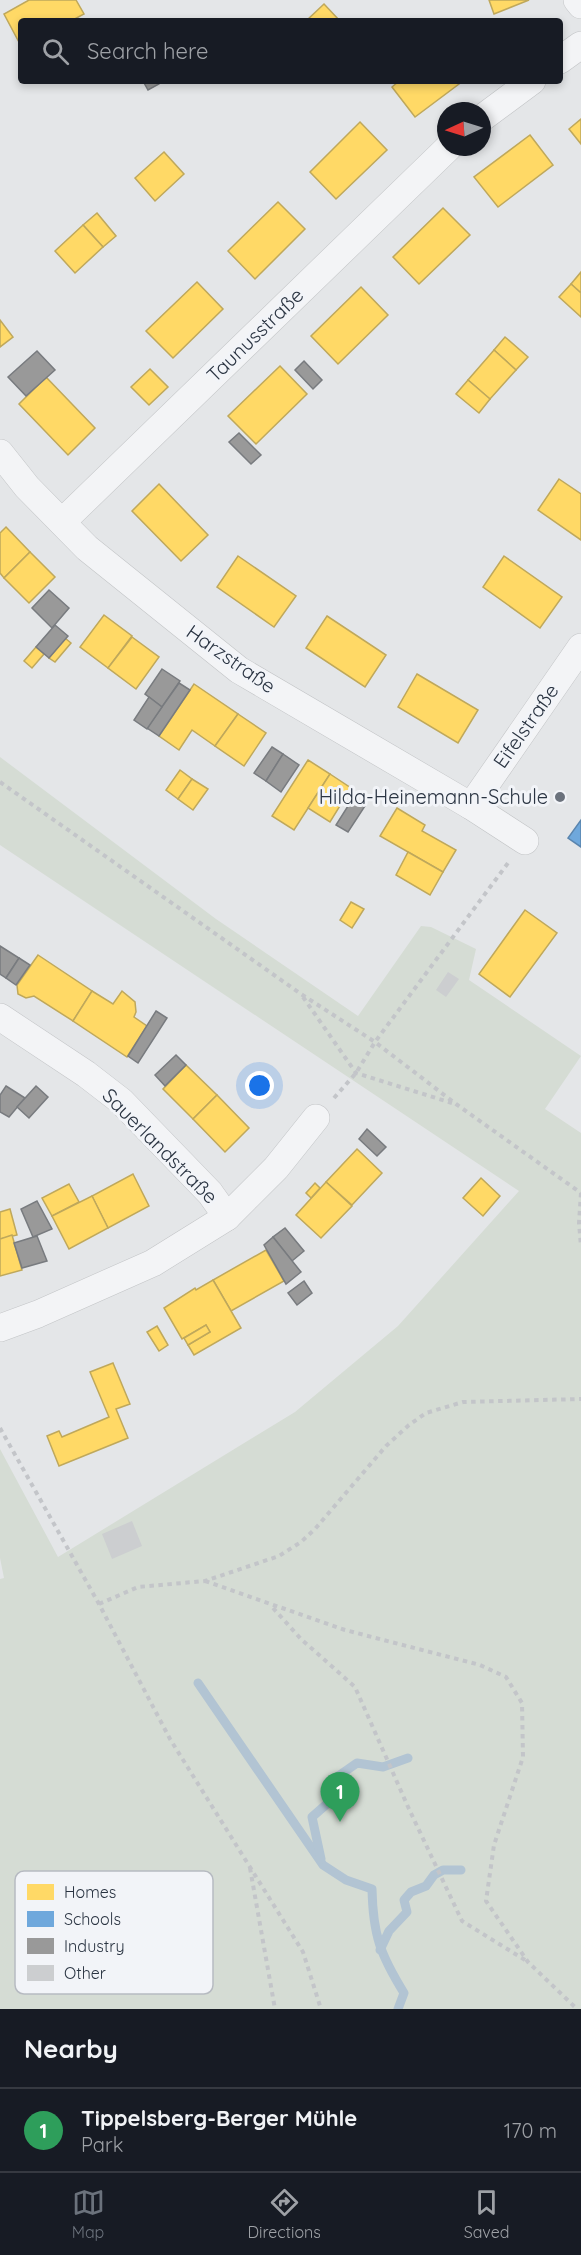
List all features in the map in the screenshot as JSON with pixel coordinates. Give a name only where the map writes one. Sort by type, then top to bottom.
[{"type":"street","points":[[577,0],[581,5]]},
{"type":"street","points":[[563,58],[581,45]]},
{"type":"street","points":[[491,111],[528,84]]},
{"type":"street","name":"Taunusstraße","points":[[62,522],[440,156]]},
{"type":"street","name":"Harzstraße","points":[[0,453],[27,487],[87,548],[239,670],[471,806],[525,841]]},
{"type":"street","name":"Eifelstraße","points":[[471,806],[581,647]]},
{"type":"street","name":"Sauerlandstraße","points":[[0,1017],[86,1074],[121,1101],[210,1192],[227,1217]]},
{"type":"street","points":[[0,1328],[38,1314],[153,1263],[227,1217],[276,1168],[316,1118]]},
{"type":"path","points":[[0,782],[301,994],[375,1042],[456,1104],[581,1193],[579,1223],[581,1246]]},
{"type":"path","points":[[356,1073],[375,1042],[525,841]]},
{"type":"path","points":[[301,994],[356,1073],[456,1104]]},
{"type":"path","points":[[99,1604],[138,1587],[205,1581],[265,1562],[301,1542],[315,1529],[386,1446],[426,1413],[463,1402],[581,1399]]},
{"type":"path","points":[[0,1428],[99,1604],[170,1739],[303,1952],[321,2009]]},
{"type":"path","points":[[205,1581],[345,1630],[480,1665],[506,1677],[522,1703],[523,1757],[494,1845],[486,1901],[528,1962],[577,2009]]},
{"type":"path","points":[[271,1606],[301,1638],[356,1687],[409,1809],[462,1921],[528,1962]]},
{"type":"path","points":[[249,1866],[275,2009]]},
{"type":"shaded area","points":[[0,757],[216,919],[358,1016],[421,926],[431,927],[476,949],[469,980],[581,1056],[545,1109],[581,1133],[581,2009],[0,2009],[0,1579],[4,1578],[0,1558],[0,1449],[58,1557],[295,1412],[398,1326],[519,1191],[0,845]]},
{"type":"building: Homes","points":[[29,0],[76,0],[84,14],[77,18],[18,18],[18,40],[4,14]]},
{"type":"building: Homes","points":[[489,0],[529,0],[494,14]]},
{"type":"building: Homes","points":[[324,4],[337,18],[309,18]]},
{"type":"building: Homes","points":[[396,84],[459,84],[415,117],[392,87]]},
{"type":"building: Homes","points":[[581,119],[581,144],[569,129]]},
{"type":"building: Homes","points":[[360,122],[387,150],[336,199],[310,172]]},
{"type":"building: Homes","points":[[530,135],[553,165],[498,207],[474,177]]},
{"type":"building: Homes","points":[[164,152],[184,174],[155,201],[135,178]]},
{"type":"building: Homes","points":[[278,202],[305,229],[255,279],[228,251]]},
{"type":"building: Homes","points":[[443,208],[470,235],[419,284],[393,257]]},
{"type":"building: Homes","points":[[97,213],[116,236],[103,247],[83,225]]},
{"type":"building: Homes","points":[[83,225],[103,247],[75,273],[55,251]]},
{"type":"building: Homes","points":[[581,272],[581,293],[571,284]]},
{"type":"building: Homes","points":[[197,282],[223,309],[173,358],[146,331]]},
{"type":"building: Homes","points":[[571,284],[581,293],[581,317],[559,297]]},
{"type":"building: Homes","points":[[361,287],[388,315],[338,364],[311,336]]},
{"type":"building: Homes","points":[[0,320],[13,337],[0,347]]},
{"type":"building: Homes","points":[[505,337],[528,357],[516,370],[494,350]]},
{"type":"building: Homes","points":[[494,350],[516,370],[490,399],[468,380]]},
{"type":"building: Homes","points":[[280,366],[307,394],[256,444],[228,416]]},
{"type":"building: Homes","points":[[150,369],[168,387],[149,405],[131,387]]},
{"type":"building: Homes","points":[[46,377],[95,428],[68,455],[19,404]]},
{"type":"building: Homes","points":[[468,380],[490,399],[479,413],[456,394]]},
{"type":"building: Homes","points":[[559,479],[581,494],[581,540],[538,510]]},
{"type":"building: Homes","points":[[159,484],[208,535],[181,561],[132,511]]},
{"type":"building: Homes","points":[[6,527],[30,552],[4,578],[0,573],[0,533]]},
{"type":"building: Homes","points":[[30,552],[55,577],[29,603],[4,578]]},
{"type":"building: Homes","points":[[238,556],[296,596],[274,627],[217,587]]},
{"type":"building: Homes","points":[[504,556],[562,597],[540,628],[483,587]]},
{"type":"building: Homes","points":[[104,615],[132,636],[108,668],[80,647]]},
{"type":"building: Homes","points":[[327,616],[386,655],[365,687],[306,648]]},
{"type":"building: Homes","points":[[132,637],[159,657],[136,689],[108,668]]},
{"type":"building: Homes","points":[[65,638],[71,643],[55,662],[49,658]]},
{"type":"building: Homes","points":[[36,647],[44,654],[32,668],[24,661]]},
{"type":"building: Homes","points":[[417,674],[478,710],[458,743],[398,707]]},
{"type":"building: Homes","points":[[194,684],[238,714],[215,746],[192,730],[179,750],[159,736]]},
{"type":"building: Homes","points":[[238,714],[266,733],[244,766],[215,746]]},
{"type":"building: Homes","points":[[308,760],[330,774],[294,830],[272,816]]},
{"type":"building: Homes","points":[[180,770],[192,779],[178,799],[166,790]]},
{"type":"building: Homes","points":[[330,774],[351,788],[330,822],[308,808]]},
{"type":"building: Homes","points":[[192,779],[208,789],[193,810],[178,799]]},
{"type":"building: Homes","points":[[397,808],[425,825],[422,831],[456,850],[443,872],[380,836]]},
{"type":"building: Homes","points":[[408,852],[443,872],[430,895],[396,875]]},
{"type":"building: Homes","points":[[351,902],[364,909],[352,928],[340,920]]},
{"type":"building: Homes","points":[[525,910],[557,933],[510,997],[479,974]]},
{"type":"building: Homes","points":[[38,955],[92,991],[73,1021],[34,996],[26,998],[18,994],[17,985]]},
{"type":"building: Homes","points":[[92,991],[113,1004],[122,991],[135,1002],[134,1017],[147,1026],[127,1057],[73,1021]]},
{"type":"building: Homes","points":[[186,1065],[217,1095],[193,1119],[163,1089]]},
{"type":"building: Homes","points":[[217,1095],[249,1128],[225,1152],[193,1119]]},
{"type":"building: Homes","points":[[357,1149],[382,1173],[352,1205],[326,1182]]},
{"type":"building: Homes","points":[[133,1174],[149,1206],[108,1228],[92,1196]]},
{"type":"building: Homes","points":[[481,1178],[500,1196],[483,1216],[463,1198]]},
{"type":"building: Homes","points":[[326,1182],[352,1206],[321,1238],[296,1215]]},
{"type":"building: Homes","points":[[315,1183],[320,1188],[311,1198],[306,1193]]},
{"type":"building: Homes","points":[[69,1184],[79,1202],[52,1216],[42,1198]]},
{"type":"building: Homes","points":[[92,1196],[108,1228],[69,1249],[52,1216]]},
{"type":"building: Homes","points":[[10,1209],[17,1235],[0,1239],[0,1212]]},
{"type":"building: Homes","points":[[12,1235],[22,1270],[0,1276],[0,1239]]},
{"type":"building: Homes","points":[[266,1250],[284,1281],[231,1311],[213,1280]]},
{"type":"building: Homes","points":[[213,1280],[241,1328],[194,1355],[188,1345],[210,1332],[206,1325],[182,1339],[164,1308],[195,1288],[196,1290]]},
{"type":"building: Homes","points":[[206,1325],[210,1332],[188,1345],[184,1338]]},
{"type":"building: Homes","points":[[157,1326],[168,1345],[159,1351],[147,1332]]},
{"type":"building: Homes","points":[[113,1363],[130,1404],[116,1409],[128,1438],[59,1466],[47,1436],[59,1431],[62,1437],[109,1417],[90,1372]]},
{"type":"building: Schools","points":[[581,820],[581,847],[568,838]]},
{"type":"building: Industry","points":[[145,84],[159,84],[148,90]]},
{"type":"building: Industry","points":[[37,351],[55,370],[26,396],[8,377]]},
{"type":"building: Industry","points":[[304,361],[322,380],[313,389],[295,370]]},
{"type":"building: Industry","points":[[239,433],[261,455],[251,464],[229,442]]},
{"type":"building: Industry","points":[[49,590],[69,608],[52,628],[32,608]]},
{"type":"building: Industry","points":[[55,625],[68,636],[49,658],[36,647]]},
{"type":"building: Industry","points":[[162,669],[180,681],[162,707],[145,694]]},
{"type":"building: Industry","points":[[179,683],[190,690],[159,736],[147,728]]},
{"type":"building: Industry","points":[[149,697],[162,707],[147,729],[134,720]]},
{"type":"building: Industry","points":[[272,747],[283,754],[266,781],[254,773]]},
{"type":"building: Industry","points":[[283,754],[299,765],[281,792],[266,781]]},
{"type":"building: Industry","points":[[353,798],[365,806],[348,832],[336,825]]},
{"type":"building: Industry","points":[[0,946],[19,958],[6,978],[0,974]]},
{"type":"building: Industry","points":[[19,958],[30,965],[16,985],[6,978]]},
{"type":"building: Industry","points":[[156,1011],[167,1018],[138,1063],[128,1056]]},
{"type":"building: Industry","points":[[176,1055],[186,1065],[165,1086],[155,1075]]},
{"type":"building: Industry","points":[[6,1086],[25,1098],[9,1117],[0,1112],[0,1095]]},
{"type":"building: Industry","points":[[36,1086],[48,1097],[29,1118],[17,1107]]},
{"type":"building: Industry","points":[[367,1129],[386,1147],[377,1156],[359,1139]]},
{"type":"building: Industry","points":[[37,1201],[52,1229],[33,1237],[21,1209]]},
{"type":"building: Industry","points":[[285,1228],[304,1251],[292,1261],[273,1237]]},
{"type":"building: Industry","points":[[37,1236],[47,1261],[22,1268],[14,1243]]},
{"type":"building: Industry","points":[[273,1237],[301,1272],[286,1284],[264,1245]]},
{"type":"building: Industry","points":[[304,1281],[312,1293],[297,1305],[288,1293]]},
{"type":"building: Other","points":[[448,972],[459,979],[446,997],[436,990]]},
{"type":"building: Other","points":[[132,1521],[142,1546],[112,1559],[102,1534]]},
{"type":"waterway","points":[[198,1683],[323,1865],[346,1880],[372,1889],[374,1919],[379,1944],[404,1993],[398,2009]]},
{"type":"waterway","points":[[321,1859],[312,1817],[336,1796],[337,1777],[357,1763],[383,1767],[408,1758]]},
{"type":"waterway","points":[[380,1950],[389,1931],[407,1912],[404,1900],[411,1892],[426,1886],[434,1875],[443,1870],[461,1870]]},
{"type":"place","name":"Hilda-Heinemann-Schule","points":[[560,797]]},
{"type":"place","name":"Tippelsberg-Berger Mühle","points":[[340,1822]]}]
